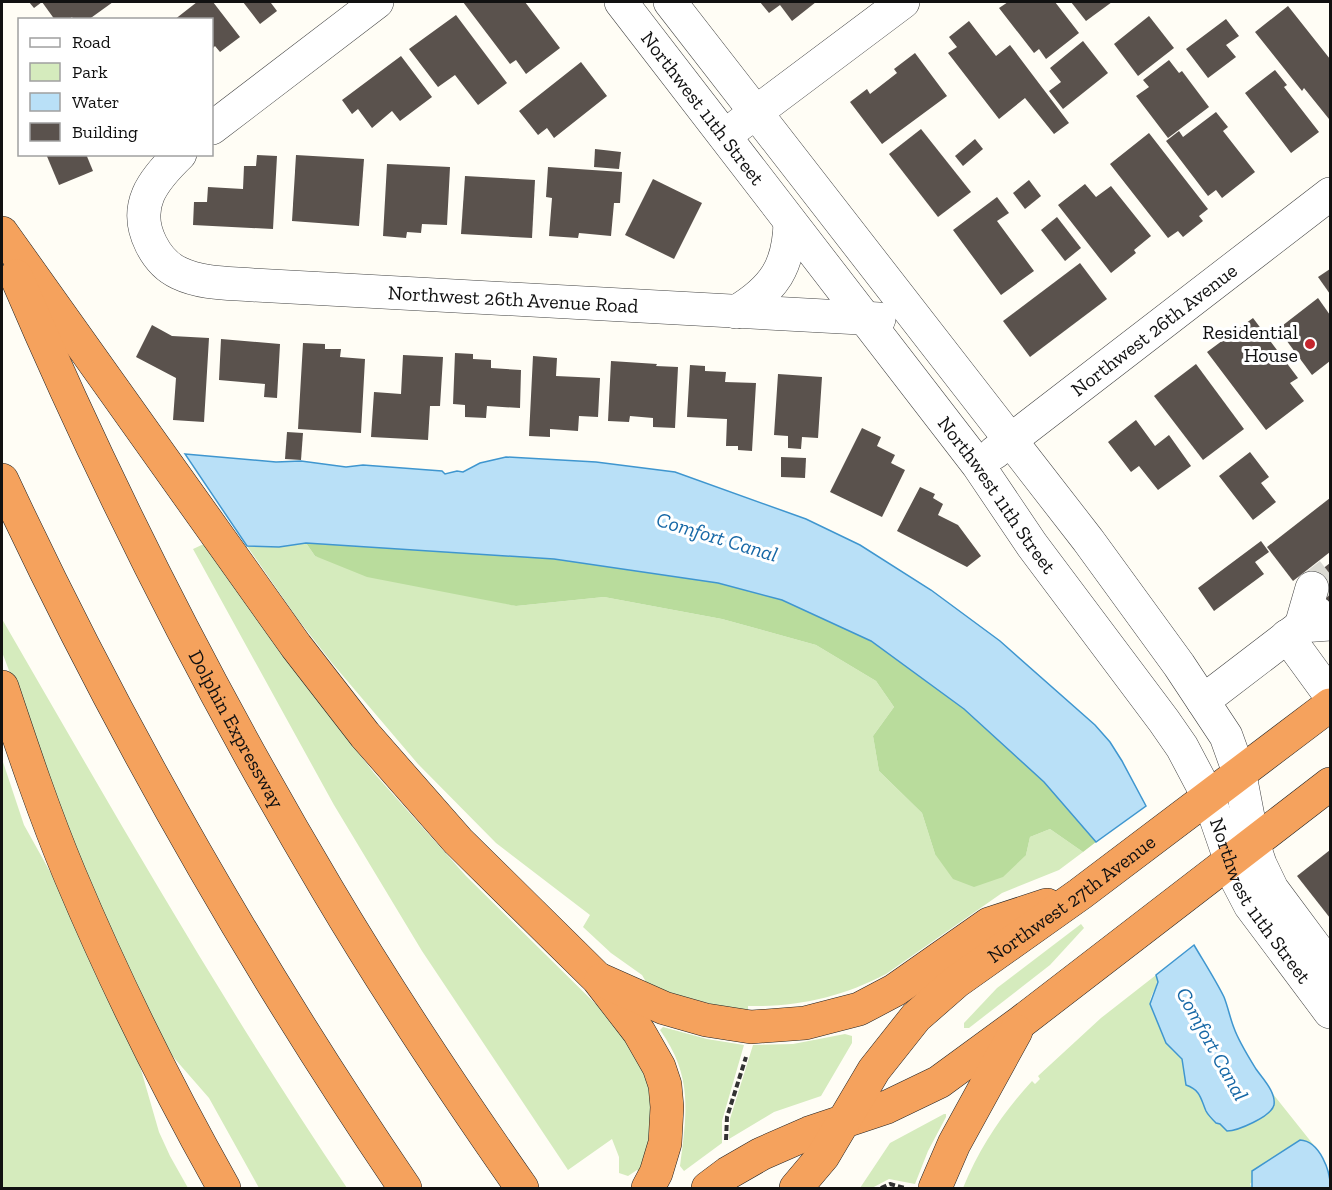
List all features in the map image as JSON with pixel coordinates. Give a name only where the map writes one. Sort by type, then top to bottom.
[{"type":"highway","points":[[2,233],[296,646],[365,735],[458,841],[598,979],[650,1049],[664,1085],[667,1125],[665,1143],[656,1173],[648,1188]]},
{"type":"highway","name":"Dolphin Expressway","points":[[2,242],[106,477],[192,648],[251,756],[328,890],[394,997],[522,1188]]},
{"type":"highway","points":[[2,480],[101,683],[176,820],[255,957],[405,1188]]},
{"type":"highway","points":[[2,687],[36,788],[96,937],[152,1052],[224,1188]]},
{"type":"highway","name":"Northwest 27th Avenue","points":[[796,1188],[823,1156],[874,1070],[916,1017],[956,982],[1080,894],[1330,705]]},
{"type":"highway","points":[[708,1188],[728,1173],[761,1154],[809,1133],[887,1107],[939,1082],[1021,1022],[1330,784]]},
{"type":"highway","points":[[598,979],[664,1008],[717,1023],[751,1027],[805,1023],[843,1014],[877,1000],[895,990],[988,924],[1080,894]]},
{"type":"highway","points":[[935,1188],[954,1144],[1021,1022]]},
{"type":"street","points":[[213,127],[377,2]]},
{"type":"street","name":"Northwest 11th Street","points":[[621,2],[978,465],[1032,545],[1182,747],[1241,852],[1260,864],[1272,889],[1330,967]]},
{"type":"street","name":"Northwest 11th Street","points":[[670,2],[1088,540],[1226,736],[1240,775],[1241,852],[1238,882],[1250,905],[1330,1012]]},
{"type":"street","points":[[725,135],[903,2]]},
{"type":"street","name":"Northwest 26th Avenue Road","points":[[178,156],[163,171],[152,188],[145,201],[142,217],[149,239],[160,259],[178,273],[195,279],[264,286],[918,320]]},
{"type":"street","name":"Northwest 26th Avenue","points":[[978,465],[1330,194]]},
{"type":"street","points":[[736,312],[762,295],[777,276],[788,247],[790,222]]},
{"type":"street","points":[[1203,701],[1311,616],[1330,695]]},
{"type":"path","points":[[726,1141],[727,1117],[747,1051]]},
{"type":"path","points":[[881,1188],[890,1184],[909,1188]]},
{"type":"green space","points":[[206,543],[296,672],[374,773],[466,876],[620,1028],[645,1063],[656,1117],[643,1176],[637,1170],[628,1176],[619,1173],[619,1157],[612,1139],[568,1170],[422,951],[334,805],[193,549]]},
{"type":"green space","points":[[306,543],[315,556],[516,606],[604,597],[722,619],[816,645],[876,681],[894,707],[873,736],[879,771],[922,813],[935,854],[1026,855],[1030,837],[1050,829],[1083,852],[1059,870],[1002,893],[886,974],[853,989],[819,999],[784,1005],[748,1006],[748,1014],[649,987],[642,975],[611,953],[583,927],[590,915],[496,843],[418,764],[332,663],[297,618],[247,546],[279,547]]},
{"type":"green space","points":[[306,543],[554,559],[718,583],[782,600],[871,641],[964,709],[1044,782],[1096,842],[1083,852],[1050,829],[1030,837],[1026,855],[1003,877],[974,887],[953,879],[935,854],[922,813],[879,771],[873,736],[894,707],[876,681],[816,645],[722,619],[604,597],[516,606],[367,577],[315,556]]},
{"type":"green space","points":[[2,619],[213,978],[347,1188],[259,1188],[209,1098],[168,1051],[132,979],[85,871],[2,652]]},
{"type":"green space","points":[[2,759],[24,825],[58,886],[135,1049],[159,1132],[188,1188],[2,1188]]},
{"type":"green space","points":[[1081,924],[1084,928],[1050,965],[969,1028],[964,1028],[964,1023],[997,988]]},
{"type":"green space","points":[[1156,975],[1157,982],[1150,1002],[1156,1019],[1170,1047],[1182,1059],[1188,1083],[1202,1098],[1215,1120],[1229,1128],[1247,1124],[1263,1116],[1269,1110],[1274,1103],[1273,1094],[1316,1148],[1300,1140],[1267,1166],[1250,1184],[1252,1188],[963,1188],[993,1132],[1032,1081],[1035,1084],[1040,1079],[1038,1076],[1101,1018]]},
{"type":"green space","points":[[663,1027],[707,1039],[744,1045],[722,1121],[722,1143],[684,1171],[680,1166],[685,1112],[683,1079],[671,1047],[660,1030]]},
{"type":"green space","points":[[845,1034],[852,1036],[852,1043],[821,1096],[774,1112],[729,1139],[730,1119],[753,1045],[793,1044]]},
{"type":"green space","points":[[944,1114],[946,1117],[928,1151],[915,1184],[889,1179],[872,1188],[860,1188],[890,1143]]},
{"type":"water","name":"Comfort Canal","points":[[185,454],[276,462],[301,461],[346,467],[363,465],[442,471],[445,474],[463,472],[480,463],[506,457],[596,462],[675,472],[806,519],[860,545],[931,590],[1000,641],[1095,725],[1110,742],[1122,761],[1146,806],[1096,842],[1044,782],[964,709],[871,641],[782,600],[718,583],[554,559],[306,543],[279,547],[247,546]]},
{"type":"water","name":"Comfort Canal","points":[[1194,945],[1224,997],[1241,1044],[1268,1086],[1274,1100],[1272,1110],[1267,1114],[1245,1126],[1227,1131],[1207,1113],[1198,1093],[1186,1085],[1182,1059],[1166,1043],[1150,1004],[1158,982],[1156,975]]},
{"type":"water","points":[[1300,1140],[1319,1151],[1329,1174],[1330,1188],[1252,1188],[1252,1171]]},
{"type":"building","points":[[29,2],[42,2],[34,8]]},
{"type":"building","points":[[42,2],[113,2],[91,18],[54,18]]},
{"type":"building","points":[[197,2],[213,2],[240,37],[220,52],[215,46],[213,48],[213,18],[177,18]]},
{"type":"building","points":[[243,2],[273,2],[271,3],[277,11],[260,24]]},
{"type":"building","points":[[463,2],[525,2],[560,48],[526,74],[516,60],[510,64]]},
{"type":"building","points":[[760,2],[816,2],[792,21],[780,5],[769,13]]},
{"type":"building","points":[[1008,2],[1055,2],[1079,33],[1046,59],[1039,49],[1034,53],[999,8]]},
{"type":"building","points":[[1071,2],[1112,2],[1086,21]]},
{"type":"building","points":[[1288,6],[1330,59],[1329,119],[1304,88],[1302,91],[1255,32]]},
{"type":"building","points":[[456,15],[507,83],[478,105],[455,75],[438,87],[409,49]]},
{"type":"building","points":[[1149,16],[1174,48],[1138,76],[1114,44]]},
{"type":"building","points":[[1226,19],[1239,36],[1226,45],[1236,57],[1208,78],[1186,49]]},
{"type":"building","points":[[969,21],[996,56],[1010,45],[1069,123],[1054,134],[1025,98],[999,119],[948,53],[957,47],[949,37]]},
{"type":"building","points":[[1083,41],[1108,73],[1063,109],[1049,91],[1061,82],[1050,68]]},
{"type":"building","points":[[915,53],[947,96],[882,144],[850,102],[867,89],[870,94],[897,73],[894,69]]},
{"type":"building","points":[[401,56],[432,97],[400,121],[392,111],[372,128],[358,109],[352,114],[342,100]]},
{"type":"building","points":[[1169,60],[1179,73],[1182,71],[1209,107],[1168,138],[1136,96],[1149,87],[1143,80]]},
{"type":"building","points":[[581,62],[607,96],[554,138],[547,128],[538,135],[519,111]]},
{"type":"building","points":[[1275,70],[1287,85],[1284,87],[1319,132],[1291,153],[1245,93]]},
{"type":"building","points":[[1216,112],[1228,127],[1223,131],[1255,172],[1222,198],[1216,190],[1208,196],[1166,141],[1179,131],[1183,137]]},
{"type":"building","points":[[921,129],[971,192],[938,217],[889,154]]},
{"type":"building","points":[[1149,133],[1208,209],[1199,216],[1203,221],[1183,237],[1178,231],[1168,238],[1110,164]]},
{"type":"building","points":[[975,139],[983,149],[963,166],[955,156]]},
{"type":"building","points":[[595,149],[621,152],[619,169],[594,167]]},
{"type":"building","points":[[257,155],[277,156],[273,229],[193,225],[194,202],[207,202],[208,187],[243,189],[244,166],[256,166]]},
{"type":"building","points":[[296,155],[364,159],[359,226],[292,221]]},
{"type":"building","points":[[47,156],[87,156],[93,171],[59,185]]},
{"type":"building","points":[[387,164],[450,167],[447,225],[422,224],[421,233],[407,232],[406,238],[383,236]]},
{"type":"building","points":[[548,167],[622,172],[620,203],[614,203],[611,236],[579,233],[578,238],[549,236],[552,198],[546,197]]},
{"type":"building","points":[[465,176],[535,180],[532,238],[461,234]]},
{"type":"building","points":[[653,179],[702,203],[674,259],[625,235]]},
{"type":"building","points":[[1029,180],[1041,196],[1025,209],[1013,193]]},
{"type":"building","points":[[1085,184],[1096,197],[1111,186],[1151,236],[1134,250],[1136,253],[1111,273],[1058,205]]},
{"type":"building","points":[[997,197],[1009,213],[997,221],[1034,271],[1001,295],[953,230]]},
{"type":"building","points":[[1057,217],[1081,248],[1065,261],[1041,230]]},
{"type":"building","points":[[1080,263],[1107,299],[1030,357],[1003,321]]},
{"type":"building","points":[[1330,269],[1330,294],[1318,277]]},
{"type":"building","name":"Residential House","points":[[1318,298],[1330,315],[1330,361],[1312,375],[1278,329]]},
{"type":"building","points":[[1253,318],[1298,378],[1290,383],[1304,401],[1266,430],[1207,352]]},
{"type":"building","points":[[152,325],[172,336],[209,338],[204,422],[173,420],[176,378],[136,357]]},
{"type":"building","points":[[221,339],[280,344],[277,398],[264,397],[265,384],[219,380]]},
{"type":"building","points":[[303,343],[325,344],[325,349],[341,349],[340,357],[365,359],[361,433],[298,429]]},
{"type":"building","points":[[455,353],[473,354],[473,359],[491,360],[491,368],[521,370],[520,408],[487,406],[486,418],[465,417],[465,405],[453,404]]},
{"type":"building","points":[[403,355],[443,357],[440,406],[430,406],[428,440],[371,437],[374,392],[401,394]]},
{"type":"building","points":[[533,356],[557,358],[556,376],[600,378],[598,417],[579,416],[578,431],[550,429],[550,437],[529,436]]},
{"type":"building","points":[[611,361],[678,367],[675,428],[653,427],[653,418],[630,416],[629,422],[608,421]]},
{"type":"building","points":[[1196,364],[1244,429],[1203,460],[1154,396]]},
{"type":"building","points":[[690,365],[705,366],[705,371],[726,372],[725,382],[756,383],[752,451],[738,450],[738,446],[726,446],[727,419],[687,417]]},
{"type":"building","points":[[778,374],[822,377],[818,438],[802,437],[801,449],[788,448],[788,436],[774,435]]},
{"type":"building","points":[[1136,420],[1155,446],[1169,435],[1191,466],[1158,490],[1139,466],[1131,472],[1108,442]]},
{"type":"building","points":[[862,428],[881,437],[877,446],[895,455],[891,463],[905,470],[882,517],[830,492]]},
{"type":"building","points":[[287,432],[303,433],[301,460],[285,459]]},
{"type":"building","points":[[1250,452],[1269,477],[1261,483],[1276,502],[1253,520],[1219,476]]},
{"type":"building","points":[[781,457],[806,458],[805,478],[781,477]]},
{"type":"building","points":[[920,487],[935,494],[933,498],[943,504],[938,515],[958,525],[981,556],[967,567],[897,531]]},
{"type":"building","points":[[1330,498],[1330,552],[1293,581],[1267,547]]},
{"type":"building","points":[[1261,541],[1269,552],[1255,562],[1264,574],[1214,611],[1198,588]]},
{"type":"building","points":[[1330,563],[1330,612],[1307,581]]},
{"type":"building","points":[[1330,850],[1330,918],[1297,876]]},
{"type":"tunnel","points":[[1312,588],[1330,574]]},
{"type":"place","name":"Residential House","points":[[1310,344]]}]
